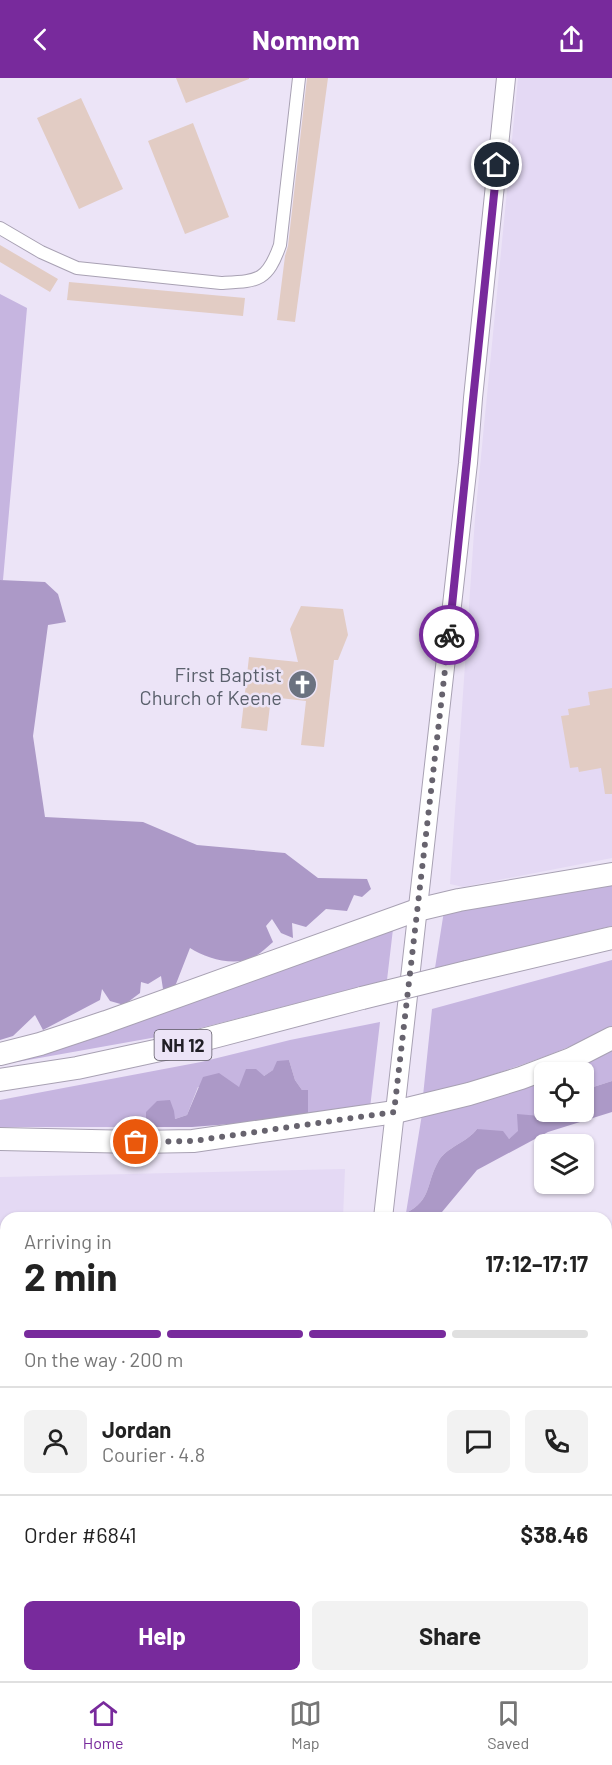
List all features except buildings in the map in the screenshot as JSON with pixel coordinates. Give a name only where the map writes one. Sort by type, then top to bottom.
[{"type":"highway","points":[[0,1054],[40,1044],[84,1029],[417,910],[459,900],[612,874]]},
{"type":"highway","name":"NH 12","points":[[0,1080],[77,1068],[183,1045],[362,998],[612,938]]},
{"type":"highway","points":[[0,1139],[193,1141],[394,1112],[469,1094],[521,1078],[571,1059],[612,1038]]},
{"type":"street","points":[[0,228],[41,252],[76,268],[221,283],[244,282],[260,278],[274,263],[280,245],[299,78]]},
{"type":"street","points":[[384,1212],[468,463],[506,78]]},
{"type":"shaded area","points":[[518,78],[612,78],[612,858],[463,887],[450,884],[475,518]]},
{"type":"shaded area","points":[[0,294],[27,308],[3,580],[0,580]]},
{"type":"shaded area","points":[[0,580],[45,582],[58,594],[66,622],[48,625],[33,736],[45,817],[143,822],[197,845],[285,853],[318,878],[367,879],[371,889],[362,897],[354,895],[347,911],[326,909],[306,927],[292,923],[293,938],[281,933],[272,919],[266,926],[273,942],[254,957],[238,961],[221,960],[190,948],[174,989],[163,989],[161,976],[148,984],[141,982],[140,993],[124,1005],[110,1001],[102,989],[100,1000],[43,1030],[35,1015],[13,1036],[0,1040]]},
{"type":"shaded area","points":[[612,879],[612,926],[435,968],[444,911]]},
{"type":"shaded area","points":[[393,929],[387,980],[185,1032],[0,1065]]},
{"type":"shaded area","points":[[612,960],[612,1028],[519,1066],[423,1096],[432,1009]]},
{"type":"shaded area","points":[[380,1022],[370,1108],[308,1118],[308,1090],[302,1090],[295,1080],[289,1060],[264,1076],[239,1087],[198,1087],[187,1115],[175,1119],[146,1112],[146,1127],[0,1127],[0,1100],[201,1062],[290,1040]]},
{"type":"shaded area","points":[[612,1045],[612,1081],[594,1087],[594,1062],[575,1062]]},
{"type":"shaded area","points":[[289,1060],[295,1080],[302,1090],[308,1090],[308,1118],[192,1127],[146,1127],[146,1112],[157,1101],[170,1100],[175,1119],[187,1115],[203,1077],[219,1073],[239,1087],[246,1069],[256,1069],[264,1076],[273,1070],[277,1061]]},
{"type":"shaded area","points":[[534,1079],[534,1120],[509,1139],[477,1129],[442,1157],[434,1170],[424,1197],[414,1208],[406,1212],[422,1114]]},
{"type":"shaded area","points":[[612,1081],[612,1112],[594,1118],[594,1087]]},
{"type":"shaded area","points":[[517,1114],[534,1115],[534,1122],[580,1122],[544,1134],[534,1134],[534,1139],[477,1170],[442,1212],[408,1212],[424,1197],[438,1162],[451,1148],[468,1138],[477,1129],[503,1131],[509,1139],[518,1131]]},
{"type":"shaded area","points":[[345,1169],[343,1212],[0,1212],[0,1177]]},
{"type":"way so far","points":[[136,1142],[193,1141],[394,1112],[449,635]]},
{"type":"place","name":"First Baptist Church of Keene","points":[[303,685]]},
{"type":"route","points":[[449,635],[497,165]]}]
